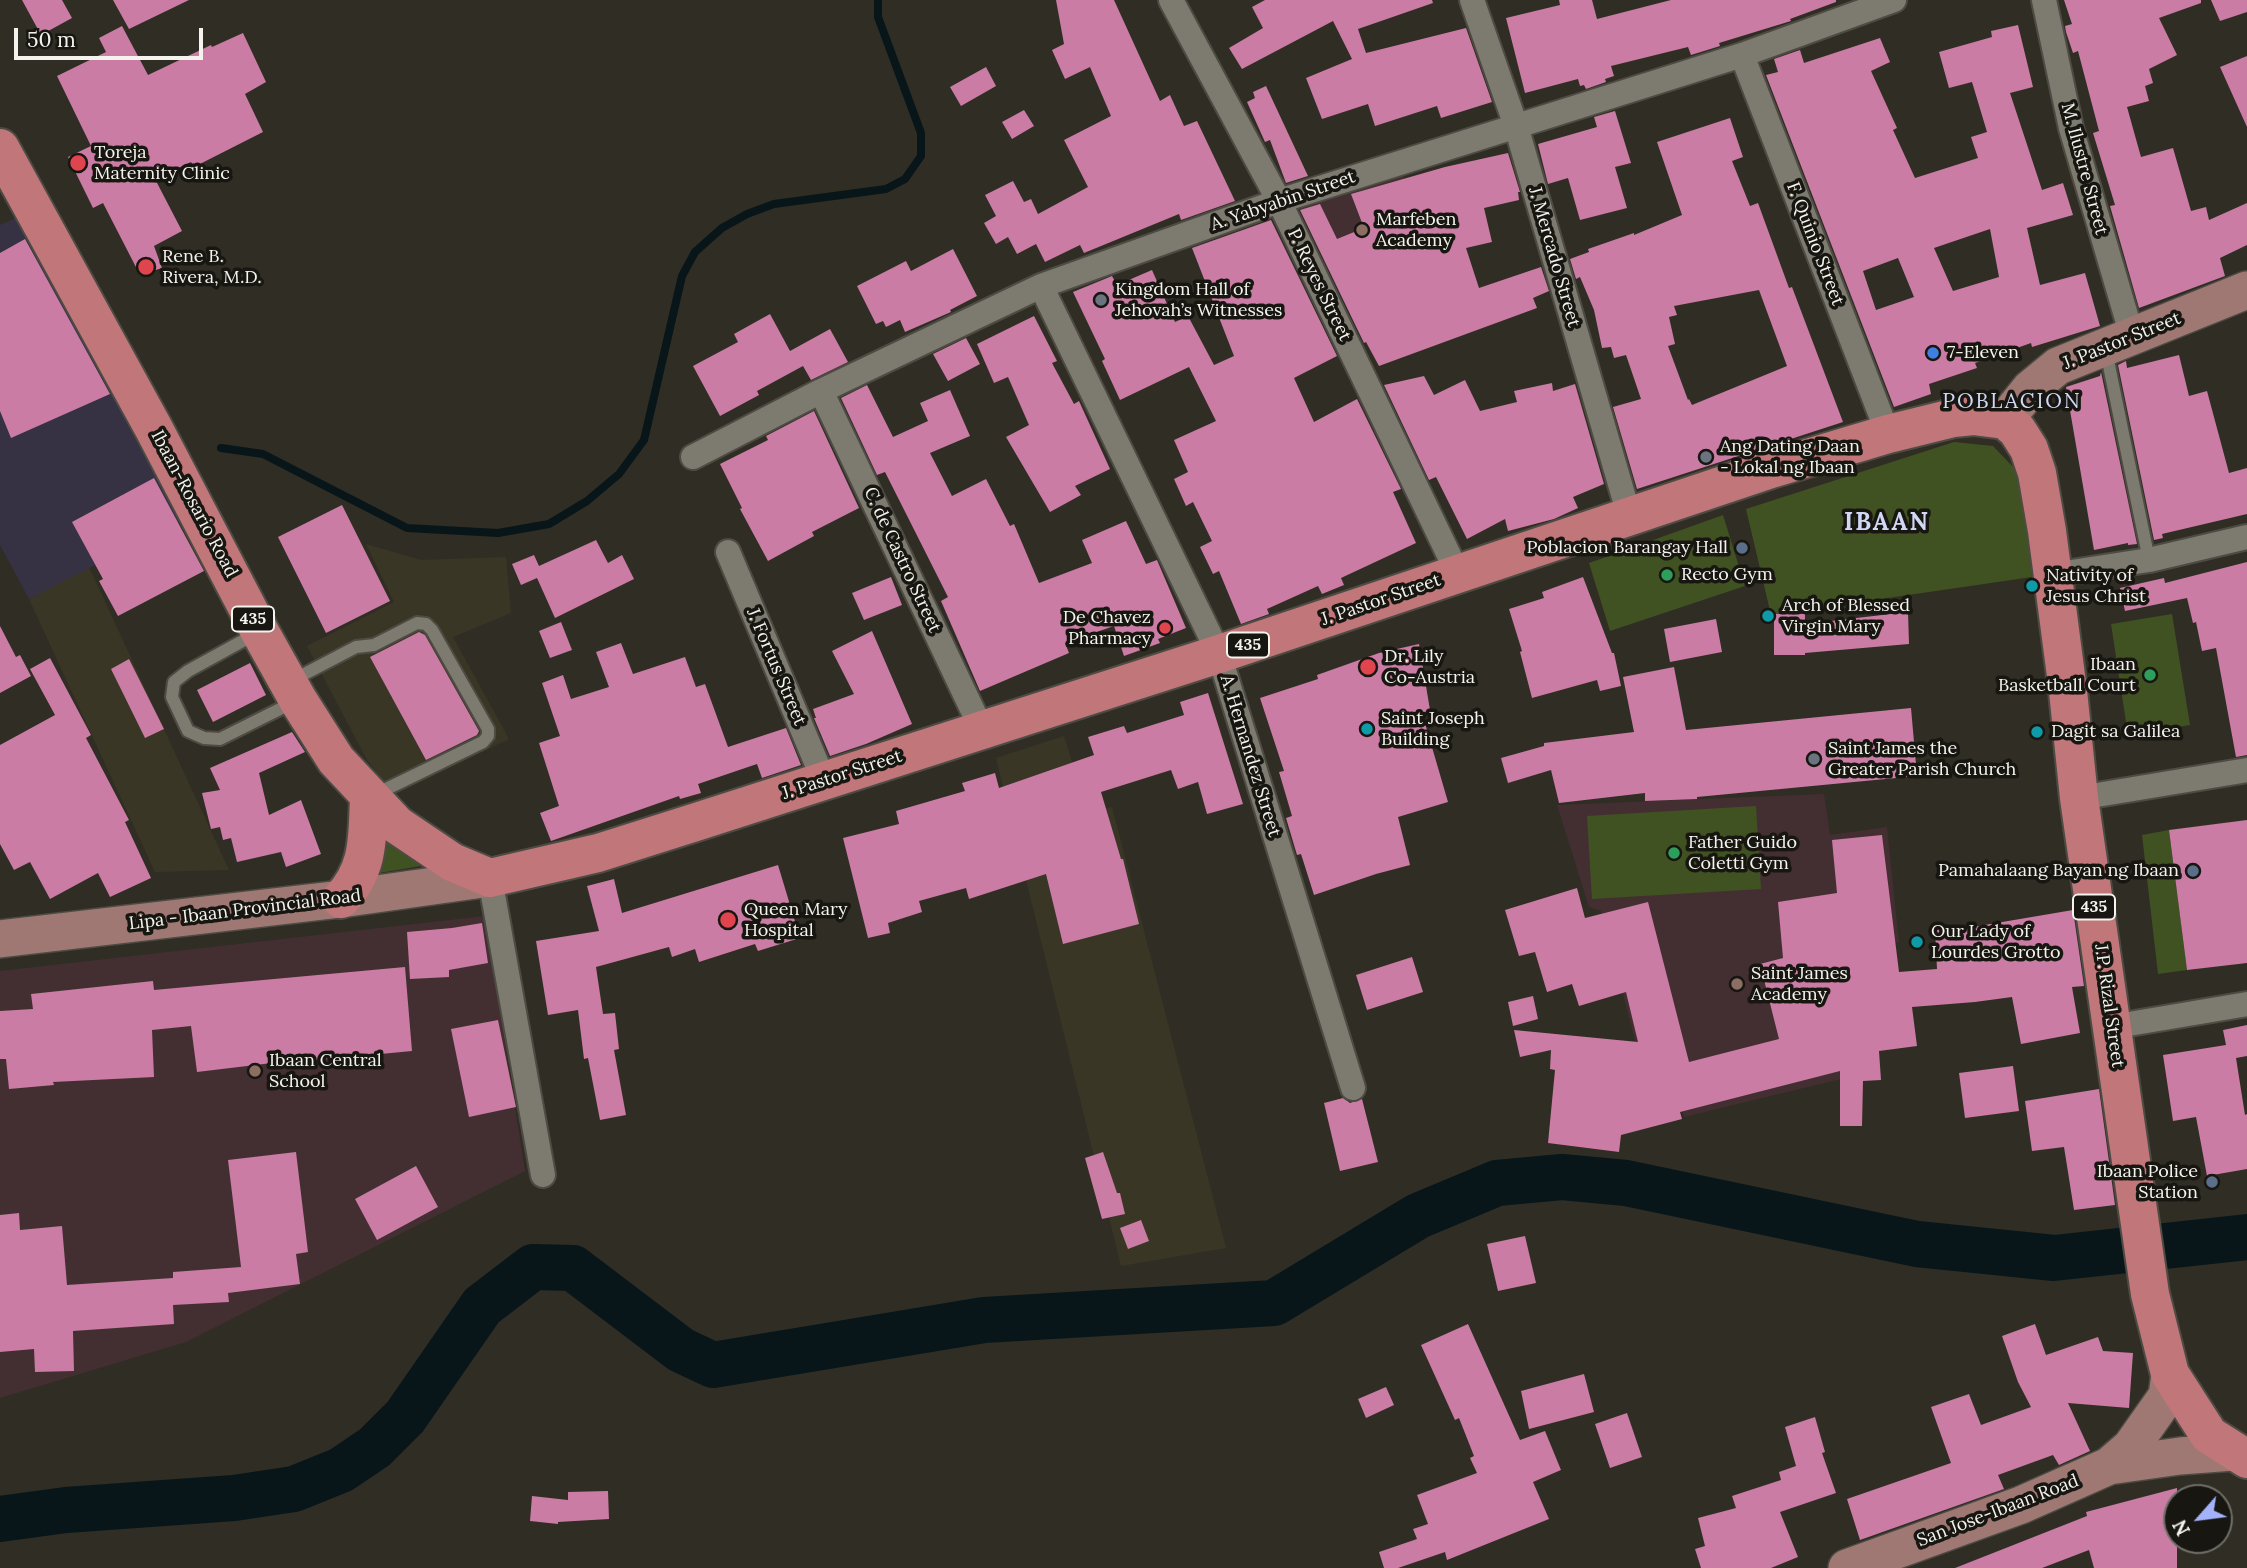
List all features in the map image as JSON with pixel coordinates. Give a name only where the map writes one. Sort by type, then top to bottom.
[{"type":"main road","name":"Ibaan-Rosario Road","points":[[4,167],[154,429],[293,691],[336,760],[397,825],[452,862],[490,878]]},
{"type":"main road","name":"J. Pastor Street","points":[[490,878],[598,853],[824,781],[1219,654],[1730,481],[1888,434],[1973,416],[2005,420],[2030,389],[2057,366],[2247,290]]},
{"type":"main road","name":"J.P. Rizal Street","points":[[2005,420],[2017,430],[2029,449],[2037,473],[2068,691],[2079,798],[2150,1294],[2170,1374],[2209,1435],[2240,1456]]},
{"type":"main road","points":[[341,899],[354,885],[362,870],[367,843],[369,798]]},
{"type":"main road","name":"Lipa - Ibaan Provincial Road","points":[[0,939],[341,899],[490,878]]},
{"type":"main road","name":"San Jose-Ibaan Road","points":[[2109,1466],[2131,1447],[2167,1396],[2170,1374]]},
{"type":"main road","name":"San Jose-Ibaan Road","points":[[1847,1568],[2021,1505],[2109,1466],[2180,1455],[2240,1456]]},
{"type":"street","name":"P. Reyes Street","points":[[1171,0],[1279,201],[1458,574]]},
{"type":"street","name":"J. Mercado Street","points":[[1472,0],[1516,126],[1629,515]]},
{"type":"street","name":"A. Yabyabin Street","points":[[693,457],[821,391],[1041,286],[1279,201],[1742,55],[1894,0]]},
{"type":"street","name":"M. Ilustre Street","points":[[2043,0],[2118,341]]},
{"type":"street","name":"F. Quinio Street","points":[[1742,55],[1888,434]]},
{"type":"street","name":"A. Hernandez Street","points":[[1041,286],[1219,654],[1353,1088]]},
{"type":"street","name":"C. de Castro Street","points":[[821,391],[982,730]]},
{"type":"street","points":[[2052,575],[2149,560],[2247,537]]},
{"type":"street","name":"J. Fortus Street","points":[[728,552],[824,781]]},
{"type":"street","points":[[2079,798],[2247,770]]},
{"type":"street","points":[[490,878],[542,1175]]},
{"type":"street","points":[[2111,1027],[2247,1004]]},
{"type":"lane","points":[[2118,341],[2149,560]]},
{"type":"lane","points":[[260,632],[188,671],[174,682],[172,697],[188,731],[204,738],[220,739],[356,647],[374,645],[417,622],[426,624],[432,630],[488,729],[488,736],[483,742],[369,798]]},
{"type":"shaded area","name":"Marfeben Academy","points":[[1403,175],[1418,253],[1335,281],[1300,207]]},
{"type":"shaded area","points":[[20,216],[183,520],[29,599],[0,545],[0,225]]},
{"type":"shaded area","points":[[366,544],[421,560],[506,557],[511,613],[453,637],[509,739],[394,795],[367,760],[307,646],[394,602]]},
{"type":"shaded area","points":[[89,567],[229,870],[155,872],[29,599]]},
{"type":"shaded area","points":[[1064,736],[1088,812],[1112,807],[1226,1248],[1121,1266],[996,758]]},
{"type":"shaded area","name":"Saint James Academy","points":[[1824,794],[1830,835],[1887,827],[1899,942],[1847,949],[1845,1078],[1684,1117],[1676,1088],[1649,1093],[1601,911],[1589,907],[1557,805]]},
{"type":"shaded area","name":"Ibaan Central School","points":[[485,916],[525,1171],[186,1342],[0,1398],[0,971]]},
{"type":"green space","points":[[1954,442],[1993,446],[2015,469],[2022,494],[2032,577],[1771,615],[1746,509]]},
{"type":"green space","name":"Recto Gym","points":[[1723,515],[1745,586],[1610,631],[1589,563]]},
{"type":"green space","name":"Ibaan Basketball Court","points":[[2172,614],[2190,725],[2128,735],[2111,624]]},
{"type":"green space","name":"Father Guido Coletti Gym","points":[[1756,806],[1761,889],[1592,899],[1587,816]]},
{"type":"green space","points":[[2169,830],[2187,970],[2158,974],[2142,835]]},
{"type":"green space","points":[[386,840],[421,866],[379,873]]},
{"type":"building","points":[[22,0],[62,0],[72,18],[41,35]]},
{"type":"building","points":[[113,0],[189,0],[129,29]]},
{"type":"building","points":[[1056,0],[1114,0],[1160,101],[1170,95],[1184,126],[1197,121],[1235,201],[1181,220],[1179,214],[1084,253],[1080,245],[1045,262],[1036,244],[1017,254],[1008,237],[996,244],[984,223],[996,216],[985,195],[1013,181],[1024,202],[1031,199],[1038,214],[1088,187],[1064,140],[1111,116],[1090,67],[1065,79],[1052,50],[1064,44]]},
{"type":"building","points":[[1265,0],[1432,0],[1433,3],[1358,29],[1366,53],[1466,28],[1492,102],[1441,118],[1437,106],[1375,126],[1368,104],[1322,119],[1306,78],[1352,59],[1333,21],[1242,69],[1229,48],[1263,28],[1252,7]]},
{"type":"building","points":[[1559,0],[1592,0],[1597,19],[1671,0],[1836,2],[1790,19],[1791,21],[1719,43],[1720,46],[1691,55],[1688,47],[1611,66],[1614,76],[1586,89],[1584,85],[1580,86],[1578,79],[1525,93],[1506,18],[1560,5]]},
{"type":"building","points":[[2064,0],[2201,0],[2201,3],[2159,18],[2177,55],[2149,69],[2153,83],[2145,86],[2149,101],[2127,107],[2141,157],[2173,148],[2191,211],[2206,207],[2209,220],[2247,203],[2247,245],[2220,258],[2225,276],[2139,308],[2110,206],[2115,205],[2093,133],[2099,131],[2078,51],[2073,53],[2066,32],[2065,26],[2072,24]]},
{"type":"building","points":[[2211,0],[2247,0],[2247,12],[2220,21]]},
{"type":"building","points":[[2018,25],[2033,87],[2010,93],[2042,190],[2063,183],[2073,215],[2027,228],[2040,285],[2085,273],[2100,326],[2032,347],[2031,343],[1975,363],[1977,368],[1929,384],[1931,394],[1894,407],[1766,75],[1778,72],[1774,59],[1800,50],[1804,63],[1880,38],[1890,62],[1871,71],[1897,128],[1893,130],[1915,178],[1978,158],[1971,137],[1987,132],[1972,82],[1949,88],[1939,52],[1992,37],[1991,31]],"holes":[[[1990,229],[1999,277],[1953,291],[1934,248]],[[1898,258],[1914,297],[1876,310],[1863,271]]]},
{"type":"building","points":[[122,26],[148,75],[243,33],[266,82],[245,94],[263,132],[194,167],[191,162],[155,179],[182,231],[154,246],[162,268],[140,275],[103,203],[93,208],[68,157],[91,146],[57,76],[106,52],[99,38]]},
{"type":"building","points":[[2247,56],[2247,127],[2220,67]]},
{"type":"building","points":[[986,67],[996,86],[961,106],[950,87]]},
{"type":"building","points":[[1266,86],[1308,176],[1286,183],[1270,140],[1265,142],[1247,102],[1255,98],[1253,92]]},
{"type":"building","points":[[1024,110],[1034,126],[1012,139],[1002,122]]},
{"type":"building","points":[[1615,111],[1631,163],[1615,167],[1627,208],[1580,220],[1568,178],[1548,184],[1538,144],[1597,127],[1594,117]]},
{"type":"building","points":[[1730,118],[1743,157],[1732,161],[1750,206],[1758,203],[1843,422],[1637,489],[1613,407],[1641,399],[1626,355],[1614,358],[1611,347],[1602,348],[1594,310],[1580,277],[1576,279],[1570,259],[1589,252],[1588,249],[1634,235],[1682,215],[1657,142]],"holes":[[[1759,290],[1787,366],[1692,405],[1668,346],[1675,344],[1669,317],[1677,315],[1674,306]]]},
{"type":"building","points":[[1508,153],[1520,192],[1519,200],[1484,208],[1492,242],[1466,248],[1479,288],[1541,267],[1549,291],[1533,298],[1537,308],[1379,366],[1366,342],[1364,343],[1300,210],[1320,204],[1337,239],[1364,228],[1351,194],[1445,167]]},
{"type":"building","points":[[1271,220],[1337,356],[1294,378],[1314,422],[1357,399],[1401,489],[1393,492],[1416,543],[1341,578],[1344,585],[1322,594],[1318,586],[1267,609],[1269,614],[1241,624],[1219,571],[1213,574],[1200,547],[1212,541],[1193,502],[1186,506],[1174,479],[1188,472],[1174,440],[1216,421],[1189,367],[1120,400],[1102,361],[1105,359],[1073,292],[1112,276],[1117,285],[1152,270],[1175,322],[1188,316],[1214,365],[1234,356],[1192,248]]},
{"type":"building","points":[[25,239],[110,394],[11,438],[0,411],[0,253]]},
{"type":"building","points":[[953,249],[977,296],[950,310],[951,312],[905,332],[900,320],[886,327],[883,321],[876,324],[857,286],[906,261],[911,271]]},
{"type":"building","points":[[770,314],[790,351],[830,329],[848,362],[811,380],[803,366],[757,391],[759,395],[720,416],[693,366],[738,342],[734,334]]},
{"type":"building","points":[[1034,316],[1057,361],[1052,363],[1074,404],[1079,401],[1110,469],[1075,486],[1081,495],[1050,512],[1006,437],[1029,425],[1008,377],[994,383],[977,344]]},
{"type":"building","points":[[966,338],[980,364],[948,381],[933,354]]},
{"type":"building","points":[[2179,355],[2189,396],[2207,391],[2229,473],[2247,468],[2247,514],[2162,534],[2163,538],[2154,540],[2118,365],[2126,361],[2127,368]]},
{"type":"building","points":[[2101,372],[2137,544],[2128,543],[2094,550],[2066,387],[2100,376]]},
{"type":"building","points":[[1424,376],[1434,395],[1465,380],[1480,411],[1517,402],[1514,391],[1552,383],[1553,391],[1575,384],[1604,484],[1573,497],[1578,508],[1554,519],[1508,531],[1505,519],[1467,539],[1436,477],[1429,480],[1384,385]]},
{"type":"building","points":[[867,385],[893,437],[928,421],[920,403],[950,390],[970,436],[930,453],[952,496],[986,479],[1010,526],[1014,524],[1039,583],[1092,563],[1082,540],[1126,521],[1146,564],[1157,560],[1186,628],[1158,639],[1160,643],[1124,656],[1114,626],[1065,643],[1069,653],[980,691],[941,601],[948,597],[885,472],[877,475],[841,398]]},
{"type":"building","points":[[814,411],[859,508],[812,532],[814,536],[768,561],[720,464],[768,440],[766,436]]},
{"type":"building","points":[[154,478],[204,571],[118,616],[99,581],[103,579],[72,522]]},
{"type":"building","points":[[342,505],[390,601],[326,633],[278,537]]},
{"type":"building","points":[[596,540],[608,563],[622,555],[634,579],[555,618],[537,578],[521,585],[512,564],[534,555],[539,566]]},
{"type":"building","points":[[2247,562],[2247,755],[2236,757],[2216,648],[2202,651],[2196,622],[2193,623],[2187,598],[2125,611],[2120,588],[2164,578],[2165,583]]},
{"type":"building","points":[[891,577],[902,605],[864,620],[852,593]]},
{"type":"building","points":[[1583,577],[1614,653],[1621,686],[1600,691],[1597,680],[1532,698],[1509,609],[1544,598],[1542,592]]},
{"type":"building","points":[[1908,612],[1909,644],[1805,655],[1774,655],[1774,614],[1805,614],[1805,624]]},
{"type":"building","points":[[1716,619],[1722,652],[1670,662],[1664,629]]},
{"type":"building","points":[[561,622],[572,650],[550,658],[539,631]]},
{"type":"building","points":[[0,626],[16,657],[20,655],[31,676],[0,693]]},
{"type":"building","points":[[872,631],[912,724],[830,756],[814,718],[813,709],[854,694],[832,651]]},
{"type":"building","points":[[419,632],[425,635],[479,731],[477,735],[426,760],[370,657]]},
{"type":"building","points":[[621,643],[633,674],[685,657],[696,687],[705,684],[728,747],[786,728],[801,765],[762,778],[757,764],[698,784],[701,793],[680,799],[679,796],[551,841],[540,813],[559,806],[539,743],[560,736],[542,683],[563,675],[571,699],[609,687],[596,652]]},
{"type":"building","points":[[1419,644],[1430,710],[1422,713],[1448,802],[1398,817],[1410,865],[1314,895],[1301,854],[1297,855],[1286,818],[1292,816],[1279,772],[1284,771],[1260,698],[1318,679],[1317,675],[1379,653]]},
{"type":"building","points":[[50,658],[91,735],[86,738],[129,820],[125,822],[151,878],[110,897],[98,873],[50,899],[30,862],[14,870],[0,844],[0,745],[55,715],[30,669]]},
{"type":"building","points":[[129,659],[164,729],[145,738],[111,669]]},
{"type":"building","points":[[250,663],[266,695],[213,722],[197,690]]},
{"type":"building","points":[[1674,667],[1686,730],[1911,708],[1917,776],[1697,799],[1645,801],[1645,793],[1559,803],[1551,770],[1508,783],[1501,758],[1544,746],[1544,743],[1634,732],[1623,677]]},
{"type":"building","points":[[1208,693],[1243,804],[1207,814],[1198,782],[1178,789],[1171,770],[1101,792],[1123,859],[1139,924],[1063,944],[1046,874],[969,899],[966,888],[919,901],[922,912],[888,923],[890,933],[868,938],[843,838],[899,824],[896,811],[965,791],[962,783],[995,773],[999,788],[1094,755],[1088,737],[1124,726],[1127,733],[1184,715],[1180,702]]},
{"type":"building","points":[[292,732],[305,752],[259,773],[269,815],[301,800],[321,854],[286,867],[281,852],[237,862],[231,838],[223,840],[220,827],[211,829],[202,793],[220,790],[210,768]]},
{"type":"building","name":"Pamahalaang Bayan ng Ibaan","points":[[2247,820],[2247,963],[2187,970],[2169,830]]},
{"type":"building","points":[[1882,835],[1899,972],[1937,969],[1935,930],[1967,928],[2073,910],[2084,986],[2072,987],[2080,1033],[2021,1044],[2012,997],[1912,1007],[1917,1046],[1879,1051],[1881,1080],[1863,1081],[1862,1126],[1840,1126],[1840,1071],[1680,1112],[1682,1119],[1621,1135],[1619,1152],[1548,1143],[1555,1070],[1550,1069],[1551,1050],[1520,1057],[1514,1030],[1638,1042],[1626,992],[1579,1006],[1572,984],[1547,992],[1535,952],[1519,956],[1505,910],[1577,888],[1585,918],[1648,902],[1689,1062],[1779,1039],[1760,964],[1783,958],[1778,902],[1837,893],[1832,840]]},
{"type":"building","points":[[778,865],[800,938],[758,951],[755,944],[699,962],[695,949],[672,957],[669,947],[596,967],[603,1014],[615,1013],[619,1049],[614,1050],[626,1115],[600,1120],[588,1058],[584,1059],[578,1010],[548,1015],[536,941],[599,931],[587,886],[614,879],[622,913]]},
{"type":"building","points":[[482,923],[488,963],[449,970],[449,977],[410,979],[407,932]]},
{"type":"building","points":[[1412,957],[1423,992],[1367,1010],[1356,975]]},
{"type":"building","points":[[405,967],[412,1051],[297,1060],[197,1072],[191,1026],[152,1030],[154,1077],[53,1082],[54,1085],[9,1089],[6,1059],[0,1059],[0,1011],[33,1009],[31,994],[153,981],[154,990]]},
{"type":"building","points":[[1533,996],[1538,1019],[1513,1026],[1508,1002]]},
{"type":"building","points":[[498,1020],[516,1107],[469,1117],[451,1029]]},
{"type":"building","points":[[2247,1025],[2247,1056],[2236,1058],[2245,1115],[2247,1114],[2247,1169],[2207,1176],[2196,1117],[2173,1121],[2163,1055],[2226,1045],[2223,1030]]},
{"type":"building","points":[[2013,1066],[2019,1111],[1965,1118],[1959,1073]]},
{"type":"building","points":[[2099,1089],[2115,1205],[2074,1210],[2064,1147],[2032,1151],[2025,1101]]},
{"type":"building","points":[[1343,1098],[1350,1103],[1362,1099],[1378,1162],[1340,1171],[1324,1103]]},
{"type":"building","points":[[296,1152],[308,1252],[296,1254],[300,1284],[228,1293],[229,1302],[173,1305],[174,1324],[73,1331],[74,1371],[35,1372],[34,1349],[0,1352],[0,1215],[19,1213],[20,1230],[62,1226],[67,1285],[173,1278],[173,1272],[241,1267],[228,1160]]},
{"type":"building","points":[[1103,1152],[1117,1193],[1120,1193],[1125,1214],[1102,1219],[1085,1158]]},
{"type":"building","points":[[416,1166],[438,1207],[377,1240],[355,1199]]},
{"type":"building","points":[[1141,1220],[1149,1241],[1128,1249],[1120,1228]]},
{"type":"building","points":[[1525,1236],[1536,1283],[1498,1291],[1487,1244]]},
{"type":"building","points":[[1468,1324],[1520,1440],[1545,1431],[1561,1470],[1533,1482],[1549,1519],[1447,1560],[1445,1552],[1398,1568],[1384,1568],[1379,1552],[1417,1539],[1413,1529],[1428,1524],[1417,1495],[1477,1473],[1470,1458],[1474,1456],[1459,1418],[1455,1420],[1421,1345]]},
{"type":"building","points":[[2035,1324],[2046,1355],[2098,1337],[2103,1351],[2133,1353],[2129,1408],[2068,1403],[2090,1451],[2059,1465],[2053,1455],[1998,1475],[2004,1489],[1860,1540],[1847,1499],[1951,1463],[1931,1407],[1969,1394],[1981,1425],[2031,1407],[2018,1382],[2002,1336]]},
{"type":"building","points":[[1584,1374],[1594,1412],[1529,1429],[1521,1391]]},
{"type":"building","points":[[1386,1387],[1394,1405],[1366,1418],[1358,1399]]},
{"type":"building","points":[[1627,1413],[1642,1457],[1610,1468],[1595,1424]]},
{"type":"building","points":[[1815,1417],[1825,1452],[1822,1453],[1836,1493],[1780,1512],[1798,1557],[1771,1568],[1701,1568],[1695,1549],[1705,1546],[1698,1518],[1736,1508],[1732,1496],[1781,1480],[1779,1472],[1796,1466],[1785,1427]]},
{"type":"building","points":[[608,1491],[609,1519],[558,1524],[530,1521],[532,1496],[568,1500],[568,1492]]},
{"type":"building","points":[[2163,1492],[2163,1554],[2177,1554],[2177,1568],[2094,1568],[2089,1550],[2042,1568],[1955,1568],[2087,1516],[2086,1512]]},
{"type":"waterway","points":[[221,448],[263,454],[407,528],[498,533],[549,524],[587,501],[619,474],[644,440],[682,276],[695,252],[722,228],[747,214],[774,204],[886,189],[905,179],[921,156],[921,133],[878,17],[878,0]]},
{"type":"waterway","points":[[0,1519],[66,1510],[234,1498],[294,1489],[341,1470],[375,1447],[405,1417],[482,1306],[533,1267],[573,1268],[681,1350],[713,1365],[984,1320],[1274,1303],[1418,1216],[1497,1183],[1562,1177],[1626,1183],[1917,1244],[2054,1258],[2247,1237]]},
{"type":"place","name":"Toreja Maternity Clinic","points":[[78,163]]},
{"type":"place","name":"Marfeben Academy","points":[[1362,230]]},
{"type":"place","name":"Rene B. Rivera, M.D.","points":[[146,267]]},
{"type":"place","name":"Kingdom Hall of Jehovah’s Witnesses","points":[[1101,300]]},
{"type":"place","name":"7-Eleven","points":[[1933,353]]},
{"type":"place","name":"Ang Dating Daan - Lokal ng Ibaan","points":[[1706,457]]},
{"type":"place","name":"Poblacion Barangay Hall","points":[[1742,548]]},
{"type":"place","name":"Recto Gym","points":[[1667,575]]},
{"type":"place","name":"Nativity of Jesus Christ","points":[[2032,586]]},
{"type":"place","name":"Arch of Blessed Virgin Mary","points":[[1768,616]]},
{"type":"place","name":"De Chavez Pharmacy","points":[[1165,628]]},
{"type":"place","name":"Dr. Lily Co-Austria","points":[[1368,667]]},
{"type":"place","name":"Ibaan Basketball Court","points":[[2150,675]]},
{"type":"place","name":"Saint Joseph Building","points":[[1367,729]]},
{"type":"place","name":"Dagit sa Galilea","points":[[2037,732]]},
{"type":"place","name":"Saint James the Greater Parish Church","points":[[1814,759]]},
{"type":"place","name":"Father Guido Coletti Gym","points":[[1674,853]]},
{"type":"place","name":"Pamahalaang Bayan ng Ibaan","points":[[2193,871]]},
{"type":"place","name":"Queen Mary Hospital","points":[[728,920]]},
{"type":"place","name":"Our Lady of Lourdes Grotto","points":[[1917,942]]},
{"type":"place","name":"Saint James Academy","points":[[1737,984]]},
{"type":"place","name":"Ibaan Central School","points":[[255,1071]]},
{"type":"place","name":"Ibaan Police Station","points":[[2212,1182]]},
{"type":"district","name":"POBLACION","points":[[2012,402]]},
{"type":"district","name":"IBAAN","points":[[1887,523]]}]
